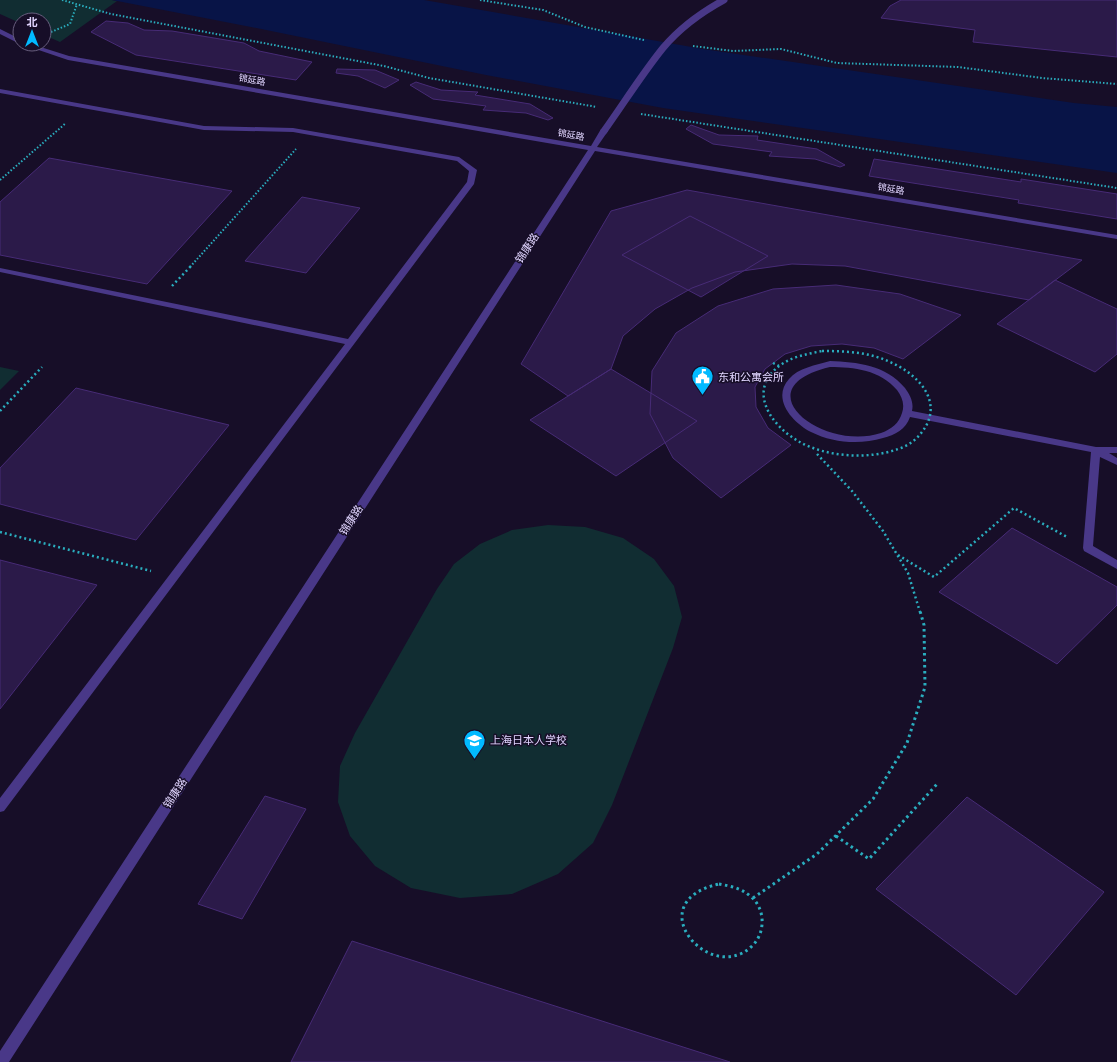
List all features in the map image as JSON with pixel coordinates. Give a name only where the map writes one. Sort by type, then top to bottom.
[{"type":"street","name":"锦康路","points":[[1,1062],[591,148],[664,47],[685,27],[713,6],[724,0]]},
{"type":"street","points":[[0,31],[12,38]]},
{"type":"street","name":"锦延路","points":[[49,52],[68,58],[1117,237]]},
{"type":"street","points":[[0,91],[204,128],[294,130],[459,159],[474,170],[471,182],[0,807]]},
{"type":"street","points":[[0,270],[350,342]]},
{"type":"street","points":[[830,364],[850,364],[869,368],[885,376],[899,386],[907,397],[907,413],[904,421],[893,430],[878,437],[859,440],[839,438],[819,432],[802,423],[791,411],[786,398],[789,386],[802,373],[812,368],[830,364]]},
{"type":"street","points":[[907,413],[1096,450],[1117,450]]},
{"type":"street","points":[[1096,450],[1117,462]]},
{"type":"street","points":[[1096,450],[1088,548],[1117,565]]},
{"type":"path","points":[[62,0],[111,14],[384,66],[429,78],[598,107]]},
{"type":"path","points":[[480,0],[543,10],[585,27],[647,40]]},
{"type":"path","points":[[52,32],[70,24],[77,4]]},
{"type":"path","points":[[686,45],[733,51],[781,48],[836,63],[958,67],[1042,78],[1117,84]]},
{"type":"path","points":[[0,180],[86,107]]},
{"type":"path","points":[[637,113],[1117,188]]},
{"type":"path","points":[[157,303],[311,133]]},
{"type":"path","points":[[822,351],[850,351],[876,356],[898,366],[917,379],[929,395],[933,412],[927,428],[914,442],[893,451],[867,456],[838,454],[809,446],[785,433],[770,417],[763,399],[766,382],[780,366],[798,356],[822,351]]},
{"type":"path","points":[[773,363],[780,366]]},
{"type":"path","points":[[0,411],[42,367]]},
{"type":"path","points":[[753,898],[817,854],[873,799],[907,744],[925,687],[924,626],[908,573],[883,531],[852,491],[809,446]]},
{"type":"path","points":[[897,555],[934,577],[1014,508],[1088,548]]},
{"type":"path","points":[[0,532],[173,577]]},
{"type":"path","points":[[836,836],[869,860],[938,783]]},
{"type":"path","points":[[719,884],[733,887],[753,898],[761,913],[763,925],[760,937],[752,947],[741,953],[728,956],[715,955],[702,950],[692,942],[685,932],[682,921],[683,909],[688,899],[696,891],[706,886],[719,884]]},
{"type":"green space","points":[[0,0],[117,1],[60,42],[52,38],[52,12],[12,12],[12,19],[0,14]]},
{"type":"green space","points":[[0,367],[19,371],[0,390]]},
{"type":"green space","points":[[548,525],[585,527],[623,538],[654,559],[674,586],[682,617],[673,648],[612,805],[593,843],[558,874],[512,894],[460,898],[411,888],[375,866],[350,836],[338,802],[340,766],[355,733],[437,589],[454,564],[480,544],[512,530]]},
{"type":"shaded area","points":[[112,0],[424,0],[703,49],[1074,103],[1117,107],[1117,173],[663,108],[486,75]]},
{"type":"building","points":[[901,0],[1117,0],[1117,57],[973,42],[975,30],[881,18],[890,6]]},
{"type":"building","points":[[106,21],[128,23],[144,30],[172,31],[244,43],[259,51],[312,62],[296,80],[136,55],[91,32]]},
{"type":"building","points":[[337,69],[375,70],[399,80],[385,88],[358,76],[336,73]]},
{"type":"building","points":[[416,82],[441,90],[478,92],[475,95],[530,104],[553,118],[548,120],[526,113],[483,110],[486,106],[433,99],[410,85]]},
{"type":"building","points":[[691,125],[719,135],[758,136],[757,140],[817,149],[845,165],[840,167],[815,159],[769,156],[772,152],[713,144],[686,129]]},
{"type":"building","points":[[49,158],[232,191],[147,284],[0,255],[0,202]]},
{"type":"building","points":[[874,159],[1021,182],[1021,179],[1117,194],[1117,219],[1018,203],[1019,200],[869,176]]},
{"type":"building","points":[[687,190],[1082,260],[1029,300],[845,266],[792,264],[735,272],[692,288],[655,309],[623,336],[611,369],[568,396],[521,364],[611,211]]},
{"type":"building","points":[[302,197],[360,208],[306,273],[245,261]]},
{"type":"building","points":[[690,216],[768,256],[701,297],[622,255]]},
{"type":"building","points":[[1055,280],[1117,309],[1117,354],[1095,372],[997,324]]},
{"type":"building","name":"东和公寓会所","points":[[836,285],[900,294],[961,315],[903,359],[874,348],[842,344],[811,346],[785,354],[765,369],[755,387],[756,407],[768,428],[791,445],[721,498],[673,458],[650,414],[652,371],[676,333],[718,306],[773,289]]},
{"type":"building","points":[[611,369],[697,421],[616,476],[530,420]]},
{"type":"building","points":[[76,388],[229,425],[136,540],[0,504],[0,468]]},
{"type":"building","points":[[1012,528],[1117,587],[1117,605],[1057,664],[939,592]]},
{"type":"building","points":[[0,560],[97,585],[0,709]]},
{"type":"building","points":[[265,796],[306,809],[242,919],[198,904]]},
{"type":"building","points":[[967,797],[1104,892],[1016,995],[876,889]]},
{"type":"building","points":[[352,941],[730,1062],[291,1062]]},
{"type":"place","name":"东和公寓会所","points":[[703,396]]},
{"type":"place","name":"上海日本人学校","points":[[474,760]]}]
